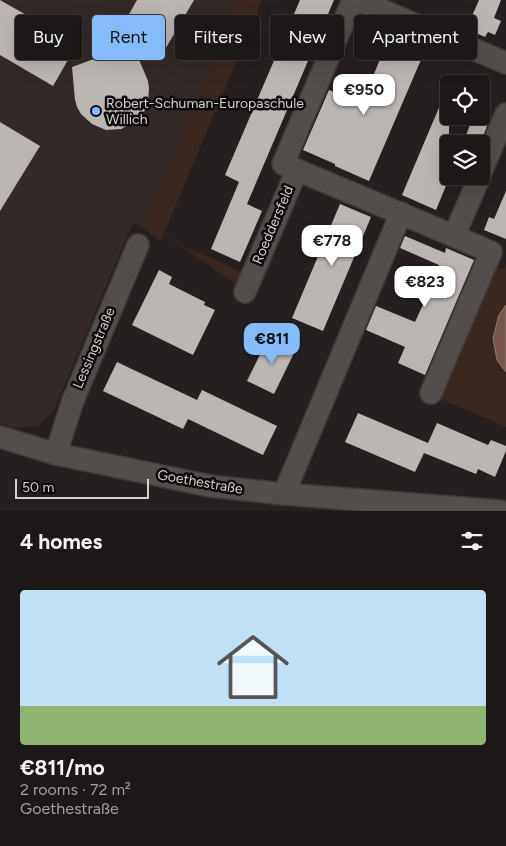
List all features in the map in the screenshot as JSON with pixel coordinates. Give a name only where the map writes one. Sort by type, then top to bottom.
[{"type":"street","name":"Roeddersfeld","points":[[245,292],[297,170],[283,164],[353,0]]},
{"type":"street","points":[[358,0],[506,63]]},
{"type":"street","points":[[490,151],[506,114]]},
{"type":"street","points":[[297,170],[491,252],[431,393]]},
{"type":"street","points":[[454,236],[476,185]]},
{"type":"street","points":[[284,494],[400,214]]},
{"type":"street","name":"Lessingstraße","points":[[56,454],[72,403],[138,245]]},
{"type":"street","name":"Goethestraße","points":[[0,437],[56,454],[210,486],[284,494],[500,511]]},
{"type":"shaded area","name":"Robert-Schuman-Europaschule Willich","points":[[0,0],[239,0],[233,15],[175,15],[175,60],[214,60],[143,228],[133,222],[54,410],[39,426],[16,428],[0,423]]},
{"type":"shaded area","points":[[239,0],[262,0],[256,15],[233,15]]},
{"type":"shaded area","points":[[214,60],[237,60],[164,233],[187,248],[245,273],[239,286],[164,234],[161,241],[143,228]]},
{"type":"shaded area","points":[[506,263],[506,305],[499,315],[497,360],[506,372],[506,427],[434,396],[489,264],[503,270]]},
{"type":"shaded area","points":[[506,305],[506,372],[497,360],[493,338],[499,315]]},
{"type":"building","points":[[0,0],[26,15],[15,15],[15,60],[68,60],[53,86],[0,55]]},
{"type":"building","points":[[137,0],[194,0],[185,15],[175,15],[175,32],[165,49],[165,15],[129,15]]},
{"type":"building","points":[[300,0],[334,0],[328,15],[294,15]]},
{"type":"building","points":[[479,0],[501,0],[494,18],[501,21],[495,35],[488,32],[485,37],[477,34],[477,15],[472,15]]},
{"type":"building","points":[[92,60],[139,60],[149,88],[148,103],[145,110],[135,122],[121,129],[106,130],[92,124],[81,114],[77,107],[72,67]]},
{"type":"building","points":[[274,60],[308,60],[247,204],[262,211],[240,262],[211,249],[239,182],[225,175]]},
{"type":"building","points":[[380,60],[421,60],[369,181],[303,150],[329,90],[362,103]]},
{"type":"building","points":[[440,105],[440,125],[449,125],[449,135],[440,135],[440,185],[446,185],[436,210],[402,195]]},
{"type":"building","points":[[0,122],[40,146],[0,211]]},
{"type":"building","points":[[470,125],[487,125],[484,135],[466,135]]},
{"type":"building","points":[[506,191],[506,239],[484,230],[489,217],[494,219]]},
{"type":"building","points":[[340,204],[371,217],[323,331],[292,318]]},
{"type":"building","points":[[405,236],[445,253],[446,248],[474,260],[425,375],[398,363],[405,347],[366,330],[376,306],[415,322],[426,298],[439,265],[400,248]]},
{"type":"building","points":[[159,270],[172,277],[169,284],[205,302],[204,305],[215,310],[193,355],[132,325]]},
{"type":"building","points":[[269,336],[296,349],[274,394],[247,381]]},
{"type":"building","points":[[117,362],[197,400],[202,390],[277,426],[263,455],[188,419],[183,429],[103,391]]},
{"type":"building","points":[[358,413],[428,443],[437,423],[488,445],[491,440],[506,446],[506,451],[495,477],[478,469],[476,474],[424,453],[415,472],[345,442]]},
{"type":"place","name":"Robert-Schuman-Europaschule Willich","points":[[96,111]]}]
